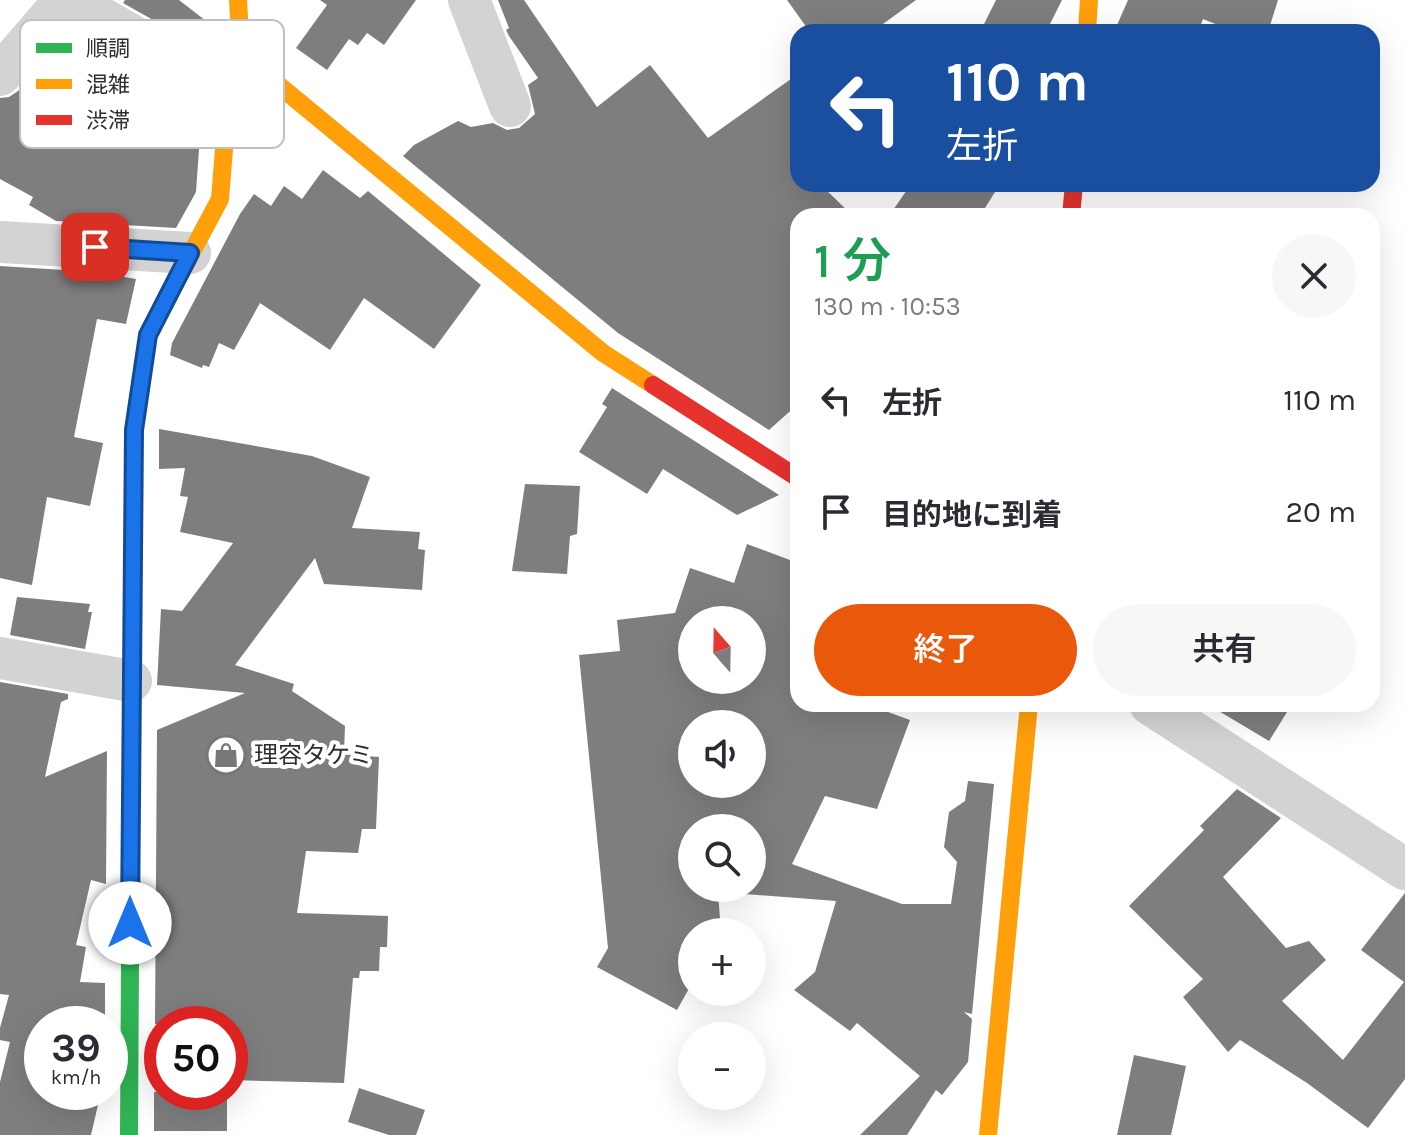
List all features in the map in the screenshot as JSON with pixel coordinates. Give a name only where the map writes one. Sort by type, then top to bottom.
[{"type":"street","points":[[49,20],[67,0],[103,20]]},
{"type":"street","points":[[469,0],[510,106]]},
{"type":"street","points":[[1088,24],[1089,0]]},
{"type":"street","points":[[0,75],[20,53]]},
{"type":"street","points":[[284,65],[603,353],[790,473]]},
{"type":"street","points":[[129,1135],[131,681],[136,417],[148,335],[220,199],[224,148]]},
{"type":"street","points":[[0,242],[190,253]]},
{"type":"street","points":[[0,658],[131,681]]},
{"type":"street","points":[[988,1135],[1028,712]]},
{"type":"street","points":[[1162,712],[1405,869]]},
{"type":"building","points":[[125,0],[179,0],[205,20],[153,20],[123,3]]},
{"type":"building","points":[[320,0],[416,0],[384,45],[367,33],[358,45],[349,39],[327,70],[296,48],[327,5]]},
{"type":"building","points":[[498,0],[524,0],[597,107],[650,65],[708,138],[790,80],[790,192],[828,192],[845,208],[790,208],[790,411],[769,430],[618,333],[403,156],[414,145],[458,121],[471,127],[493,123],[507,130],[519,128],[535,114],[528,85],[538,78],[509,36],[506,30],[509,28]]},
{"type":"building","points":[[787,0],[916,0],[883,24],[804,24]]},
{"type":"building","points":[[996,0],[1062,0],[1050,24],[984,24]]},
{"type":"building","points":[[1128,0],[1278,0],[1270,24],[1215,24],[1203,19],[1201,24],[1118,24]]},
{"type":"building","points":[[20,89],[20,148],[199,148],[196,192],[176,228],[56,221],[29,205],[33,197],[0,179],[0,98]]},
{"type":"building","points":[[323,170],[360,198],[368,191],[481,285],[434,349],[364,298],[330,350],[260,303],[234,350],[219,343],[209,367],[203,365],[202,368],[170,355],[172,343],[240,214],[254,194],[271,206],[284,186],[302,199]]},
{"type":"building","points":[[906,192],[995,192],[985,208],[894,208]]},
{"type":"building","points":[[0,266],[96,272],[136,279],[126,324],[97,319],[74,437],[103,443],[90,506],[47,497],[32,585],[0,578]]},
{"type":"building","points":[[612,388],[779,495],[737,515],[663,469],[647,494],[579,452],[607,407],[602,404]]},
{"type":"building","points":[[159,429],[312,456],[370,477],[352,528],[420,532],[418,549],[425,550],[422,590],[324,584],[315,558],[235,665],[294,684],[292,691],[345,726],[344,754],[379,757],[376,829],[362,829],[358,853],[306,851],[297,913],[388,916],[387,947],[380,947],[379,971],[360,971],[359,978],[353,978],[344,1083],[248,1080],[248,1006],[155,1006],[157,730],[245,693],[157,685],[161,609],[182,611],[233,543],[180,532],[188,497],[180,496],[185,468],[159,469]]},
{"type":"building","points":[[525,484],[580,486],[577,534],[570,536],[567,574],[512,571]]},
{"type":"building","points":[[747,544],[790,560],[790,712],[888,712],[910,720],[877,809],[825,796],[792,864],[902,904],[951,904],[957,862],[944,847],[949,812],[965,801],[968,781],[994,784],[972,1014],[964,1012],[972,1019],[968,1062],[942,1095],[936,1090],[907,1135],[860,1135],[920,1076],[857,1023],[850,1031],[794,990],[815,972],[836,901],[766,896],[766,814],[678,814],[678,902],[719,902],[720,918],[678,918],[677,1010],[597,967],[608,948],[579,655],[620,651],[617,620],[675,613],[690,568],[734,583]]},
{"type":"building","points":[[17,597],[90,604],[88,612],[92,612],[85,649],[10,635]]},
{"type":"building","points":[[0,682],[68,694],[68,699],[61,702],[45,777],[107,751],[106,884],[91,880],[76,945],[86,947],[80,982],[105,983],[105,1006],[24,1006],[24,1110],[97,1110],[91,1135],[0,1135],[0,1082],[10,1042],[0,1040],[9,995],[0,994]]},
{"type":"building","points":[[1220,712],[1287,712],[1269,741]]},
{"type":"building","points":[[1237,789],[1281,818],[1223,877],[1286,948],[1309,941],[1326,960],[1282,1001],[1343,1060],[1404,982],[1361,950],[1405,893],[1405,1079],[1368,1128],[1307,1083],[1240,1040],[1228,1052],[1183,997],[1203,979],[1129,906],[1204,830],[1200,826]]},
{"type":"building","points":[[1134,1055],[1186,1066],[1171,1135],[1117,1135]]},
{"type":"building","points":[[359,1088],[425,1110],[416,1135],[389,1135],[348,1122]]},
{"type":"building","points":[[154,1110],[227,1110],[227,1131],[154,1131]]},
{"type":"traffic: fast","points":[[129,1135],[131,788]]},
{"type":"traffic: slow","points":[[238,0],[239,20]]},
{"type":"traffic: slow","points":[[1088,24],[1089,0]]},
{"type":"traffic: slow","points":[[284,90],[603,353],[653,385]]},
{"type":"traffic: slow","points":[[187,261],[220,199],[224,148]]},
{"type":"traffic: slow","points":[[988,1135],[1028,712]]},
{"type":"traffic: jam","points":[[1072,208],[1073,192]]},
{"type":"traffic: jam","points":[[131,788],[134,430],[148,335],[187,261]]},
{"type":"traffic: jam","points":[[653,385],[790,473]]},
{"type":"place","name":"理容タケミ","points":[[226,755]]},
{"type":"route","points":[[95,247],[190,253],[148,335],[134,430],[130,923]]}]
